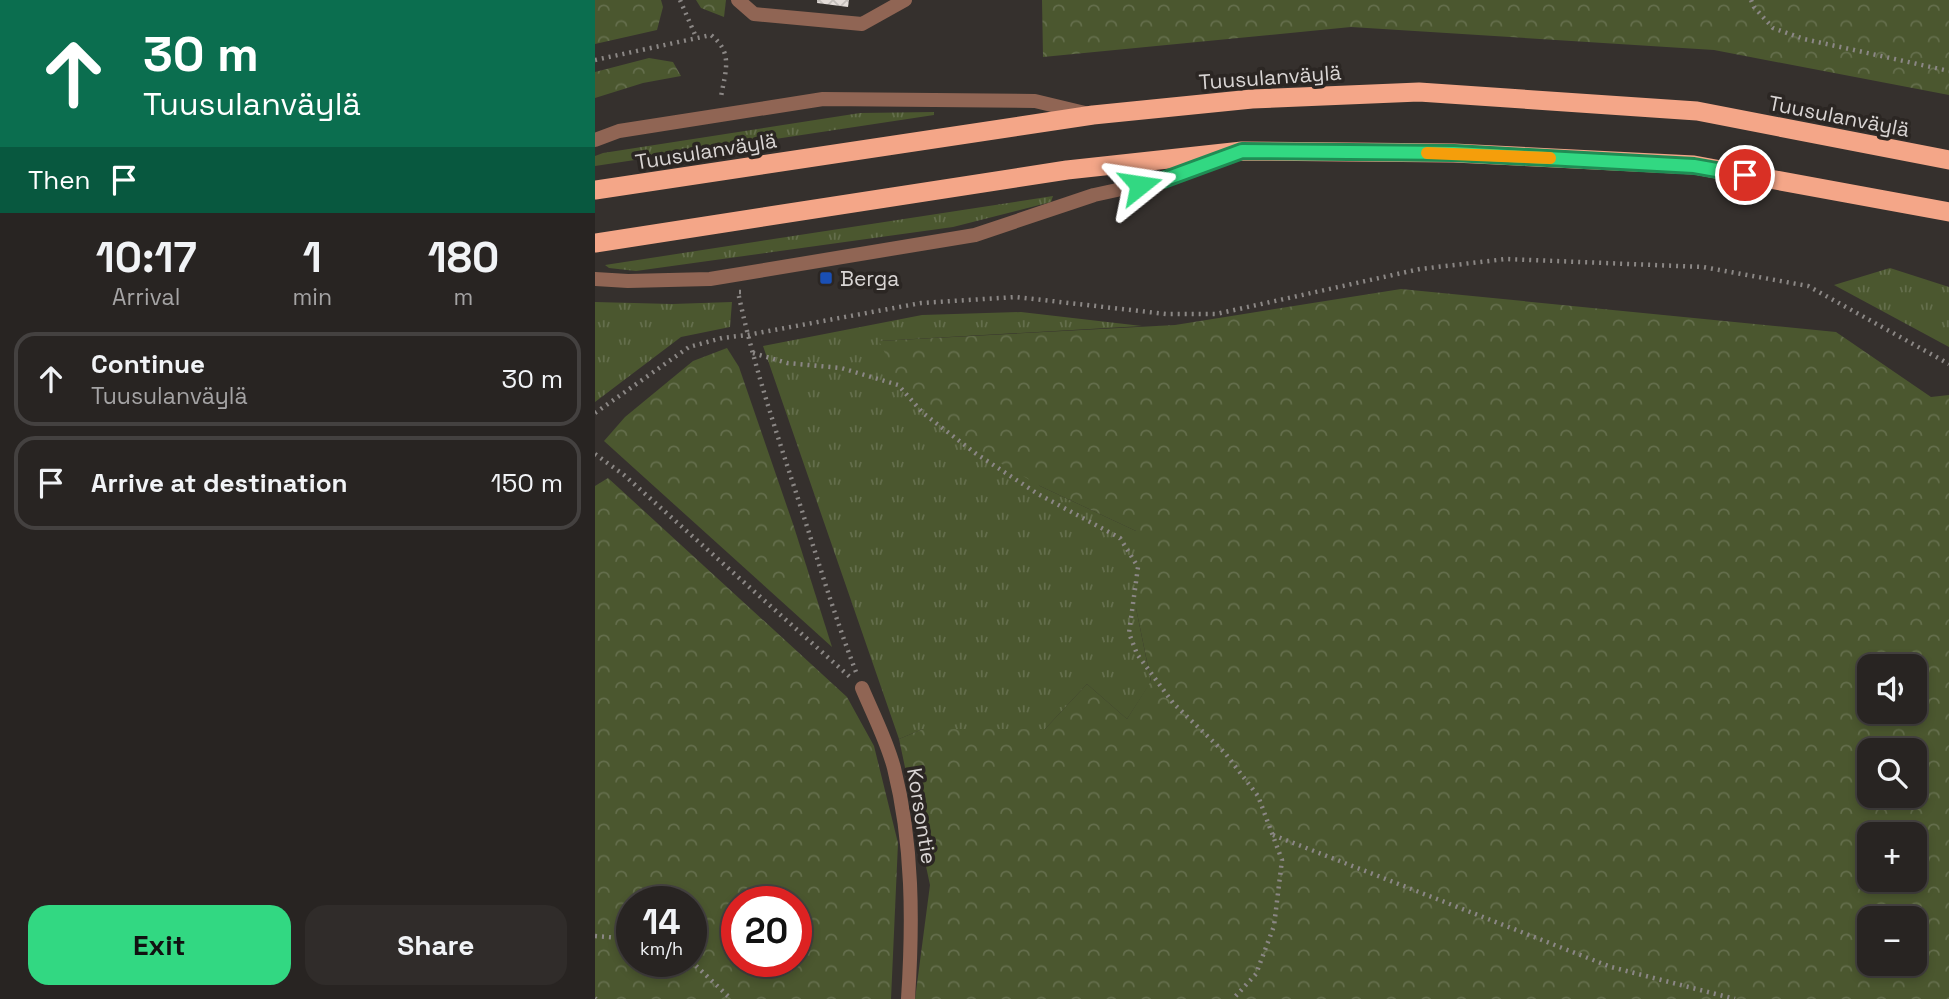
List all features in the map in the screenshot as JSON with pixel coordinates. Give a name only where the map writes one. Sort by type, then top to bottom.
[{"type":"highway","name":"Tuusulanväylä","points":[[595,190],[1093,116],[1252,99],[1419,92],[1697,111],[1949,160]]},
{"type":"highway","points":[[595,243],[1067,170],[1242,151],[1454,153],[1694,166],[1949,212]]},
{"type":"street","points":[[738,0],[754,14],[862,24],[905,0]]},
{"type":"street","points":[[595,139],[619,131],[823,99],[1035,101],[1093,116]]},
{"type":"street","points":[[595,279],[710,279],[975,235],[1094,195],[1163,180],[1242,151]]},
{"type":"street","name":"Korsontie","points":[[862,688],[894,766],[910,857],[911,956],[908,999]]},
{"type":"path","points":[[680,0],[696,37]]},
{"type":"path","points":[[1751,0],[1773,28],[1804,39],[1949,71]]},
{"type":"path","points":[[595,60],[711,35],[725,49],[727,61],[720,102]]},
{"type":"path","points":[[595,413],[689,347],[722,338],[921,303],[1002,298],[1166,314],[1216,314],[1420,270],[1506,259],[1703,267],[1808,286],[1949,364]]},
{"type":"path","points":[[751,290],[738,292],[747,335],[768,410],[834,615],[862,688]]},
{"type":"path","points":[[753,353],[787,363],[841,368],[898,386],[923,413],[975,453],[1038,494],[1120,538],[1138,567],[1129,633],[1137,654],[1173,703],[1225,753],[1258,796],[1282,860],[1274,926],[1256,974],[1233,999]]},
{"type":"path","points":[[596,457],[624,475],[862,688]]},
{"type":"path","points":[[1273,835],[1611,967],[1735,999]]},
{"type":"path","points":[[595,936],[616,938]]},
{"type":"path","points":[[707,976],[731,999]]},
{"type":"green space","points":[[595,0],[661,0],[663,7],[657,30],[595,44]]},
{"type":"green space","points":[[696,0],[726,0],[724,17],[701,8]]},
{"type":"green space","points":[[1042,0],[1949,0],[1949,95],[1714,50],[1351,27],[1043,57]]},
{"type":"green space","points":[[649,58],[673,62],[681,76],[643,83],[595,98],[595,72]]},
{"type":"green space","points":[[934,112],[934,115],[595,166],[595,156],[603,153],[860,113]]},
{"type":"green space","points":[[1053,196],[1051,202],[953,227],[636,271],[609,268],[605,265]]},
{"type":"green space","points":[[1890,268],[1949,287],[1949,347],[1834,285]]},
{"type":"green space","points":[[1401,289],[1836,332],[1931,397],[1949,395],[1949,999],[915,999],[930,885],[899,739],[923,729],[1045,729],[1087,684],[1127,719],[1151,681],[1136,608],[1136,531],[1040,486],[957,438],[902,388],[879,341],[1175,325]]},
{"type":"green space","points":[[595,302],[732,302],[730,327],[681,337],[595,402]]},
{"type":"green space","points":[[1021,312],[1142,326],[879,341],[1040,486],[1136,531],[1136,608],[1151,682],[1127,719],[1087,684],[1045,729],[923,729],[899,739],[763,346],[922,315]]},
{"type":"green space","points":[[727,348],[739,367],[832,647],[604,441],[625,417],[693,361]]},
{"type":"green space","points":[[608,478],[847,697],[874,746],[898,843],[891,999],[595,999],[595,486]]},
{"type":"building","points":[[817,0],[849,0],[848,7],[817,3]]},
{"type":"slow traffic","points":[[1427,153],[1550,158]]},
{"type":"place","name":"Berga","points":[[826,278]]},
{"type":"route","points":[[1140,185],[1163,180],[1242,151],[1454,153],[1694,166],[1745,175]]}]
